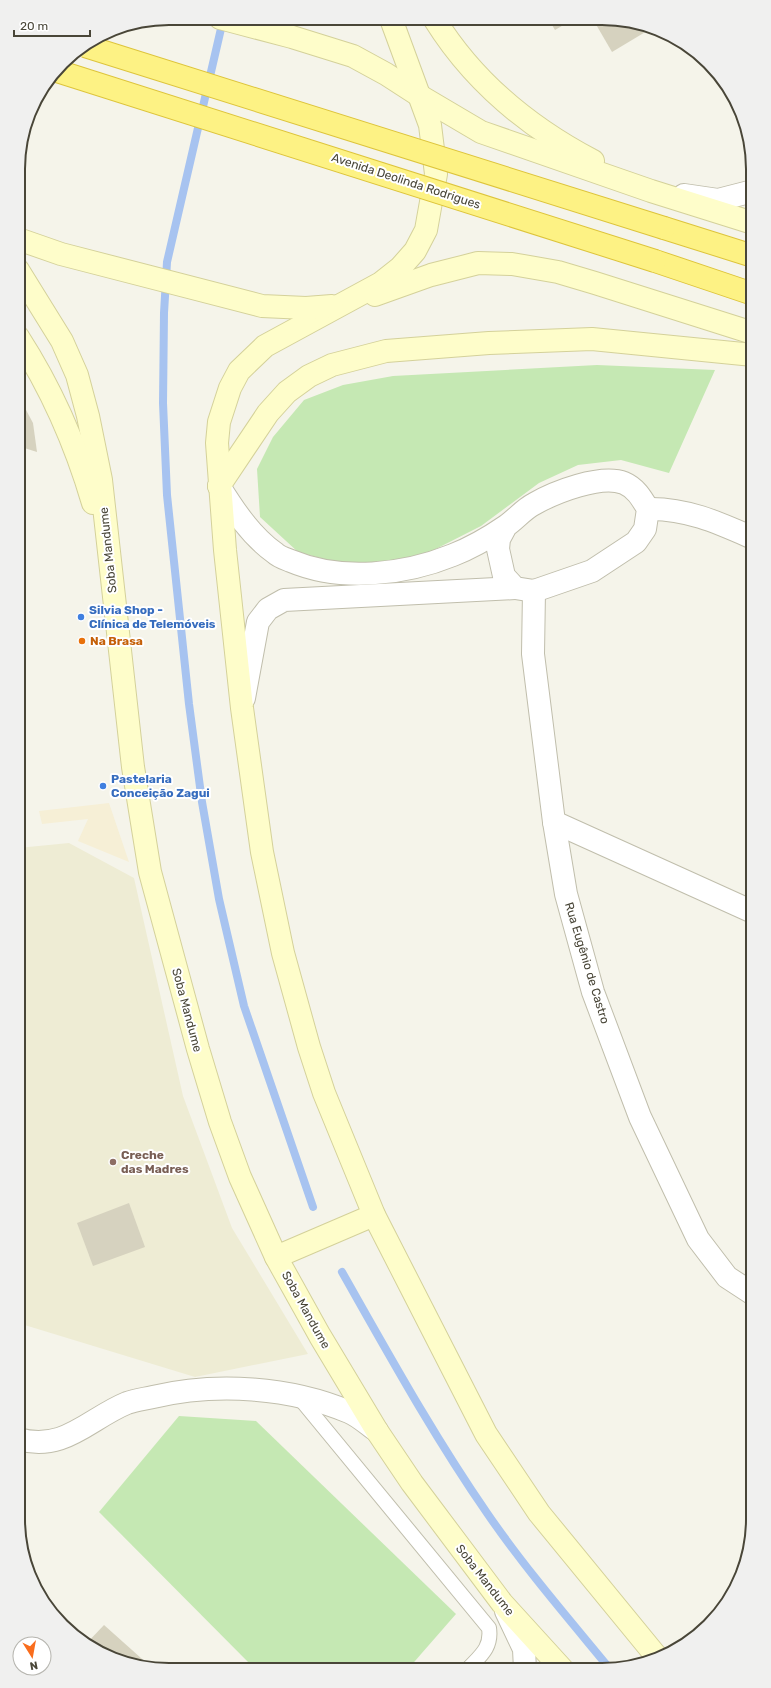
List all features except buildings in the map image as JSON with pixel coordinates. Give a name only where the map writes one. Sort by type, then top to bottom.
[{"type":"highway","points":[[91,48],[746,254]]},
{"type":"highway","name":"Avenida Deolinda Rodrigues","points":[[62,72],[655,261],[746,292]]},
{"type":"main road","points":[[247,25],[353,56],[386,74],[480,132],[651,191],[746,221]]},
{"type":"main road","points":[[394,25],[430,125],[436,174],[426,230],[415,251],[400,268],[382,283],[342,306],[265,346],[239,371],[230,388],[219,422],[216,443],[219,486],[242,708],[262,852],[285,960],[309,1047],[324,1093],[374,1215],[486,1434],[539,1513],[653,1653]]},
{"type":"main road","points":[[438,25],[474,72],[526,120],[583,155],[651,191]]},
{"type":"main road","points":[[25,241],[62,254],[228,298],[262,306],[285,308],[342,306],[431,275],[478,263],[512,264],[558,272],[595,282],[746,331]]},
{"type":"main road","name":"Soba Mandume","points":[[25,281],[62,341],[77,375],[88,416],[101,480],[133,767],[150,872],[198,1048],[220,1122],[240,1177],[276,1257],[320,1336],[377,1431],[412,1483],[502,1603],[557,1663]]},
{"type":"main road","points":[[219,486],[268,413],[287,392],[309,376],[332,365],[386,351],[489,343],[592,339],[746,354]]},
{"type":"main road","points":[[25,349],[44,381],[75,450],[87,484],[109,561]]},
{"type":"main road","points":[[276,1257],[374,1215]]},
{"type":"street","points":[[651,191],[718,200],[746,193]]},
{"type":"street","points":[[219,486],[246,524],[276,554],[302,566],[325,572],[359,574],[420,567],[454,555],[506,526],[534,504],[576,486],[604,481],[624,483],[638,494],[648,509],[644,529],[636,542],[592,571],[524,590],[284,600],[268,609],[258,622],[242,708]]},
{"type":"street","points":[[648,509],[660,509],[694,514],[746,535]]},
{"type":"street","points":[[506,526],[499,539],[500,564],[504,576],[524,590]]},
{"type":"street","name":"Rua Eugênio de Castro","points":[[524,590],[554,822],[566,894],[593,992],[640,1117],[698,1239],[727,1277],[746,1289]]},
{"type":"street","points":[[554,822],[746,909]]},
{"type":"street","points":[[25,1440],[44,1442],[60,1440],[127,1403],[175,1392],[221,1388],[298,1396],[351,1413],[377,1431]]},
{"type":"street","points":[[502,1603],[524,1649],[525,1663]]},
{"type":"lane","points":[[298,1396],[489,1628],[491,1637],[489,1645],[473,1663]]},
{"type":"shaded area","points":[[109,803],[129,862],[78,841],[88,819],[42,824],[39,811]]},
{"type":"shaded area","name":"Creche das Madres","points":[[69,843],[134,878],[183,1096],[232,1228],[308,1354],[195,1377],[25,1325],[25,847]]},
{"type":"green space","points":[[597,365],[715,370],[669,473],[621,460],[578,465],[539,483],[481,526],[422,556],[350,566],[298,552],[260,517],[257,469],[273,437],[304,400],[343,385],[393,376]]},
{"type":"green space","points":[[179,1416],[256,1421],[456,1614],[413,1663],[249,1663],[99,1512]]},
{"type":"waterway","points":[[222,25],[167,262],[164,313],[163,403],[167,495],[189,704],[202,802],[219,899],[244,1006],[313,1207]]},
{"type":"waterway","points":[[342,1272],[394,1363],[467,1484],[531,1573],[605,1663]]},
{"type":"place","name":"Silvia Shop - Clínica de Telemóveis","points":[[81,617]]},
{"type":"place","name":"Na Brasa","points":[[82,641]]},
{"type":"place","name":"Pastelaria Conceição Zagui","points":[[103,786]]},
{"type":"place","name":"Creche das Madres","points":[[113,1162]]}]
